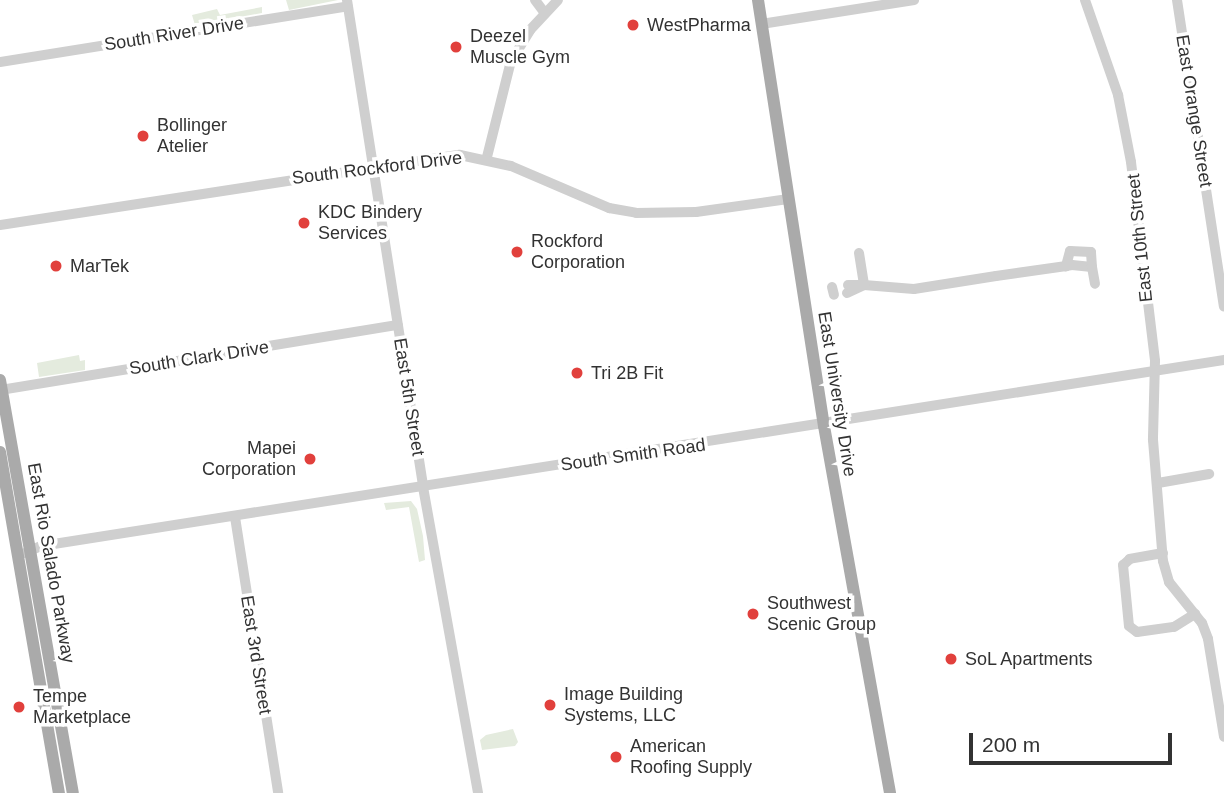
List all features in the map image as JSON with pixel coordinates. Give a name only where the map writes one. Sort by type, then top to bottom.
[{"type":"main road","name":"East University Drive","points":[[758,0],[824,426],[890,793]]},
{"type":"main road","name":"East Rio Salado Parkway","points":[[1,387],[34,547],[73,793]]},
{"type":"main road","name":"East Rio Salado Parkway","points":[[0,453],[59,793]]},
{"type":"street","points":[[535,0],[544,12]]},
{"type":"street","points":[[487,158],[506,76],[518,48],[544,12],[558,0]]},
{"type":"street","points":[[761,24],[914,0]]},
{"type":"street","name":"East 10th Street","points":[[1085,0],[1118,95],[1131,162],[1153,372],[1163,553],[1169,582],[1195,614],[1208,639],[1224,737]]},
{"type":"street","name":"East Orange Street","points":[[1177,0],[1224,306]]},
{"type":"street","name":"South River Drive","points":[[0,62],[347,3]]},
{"type":"street","name":"East 5th Street","points":[[347,3],[423,487],[478,793]]},
{"type":"street","name":"South Rockford Drive","points":[[0,225],[444,156],[487,158],[610,208],[636,213],[696,212],[788,198]]},
{"type":"street","points":[[1066,266],[1070,251],[1087,248],[1095,284]]},
{"type":"street","points":[[859,253],[864,285]]},
{"type":"street","points":[[841,290],[864,285],[914,289],[1066,266],[1092,267]]},
{"type":"street","name":"South Clark Drive","points":[[1,387],[398,325]]},
{"type":"street","name":"South Smith Road","points":[[17,550],[824,426],[1224,360]]},
{"type":"street","points":[[1158,483],[1209,474]]},
{"type":"street","name":"East 3rd Street","points":[[235,517],[278,793]]},
{"type":"street","points":[[1163,553],[1123,565],[1129,626],[1137,632],[1174,627],[1195,614]]},
{"type":"shaded area","points":[[286,0],[338,0],[289,10]]},
{"type":"shaded area","points":[[262,7],[262,13],[195,25],[192,15],[217,9],[220,15]]},
{"type":"shaded area","points":[[79,355],[80,361],[85,360],[85,370],[39,377],[37,363]]},
{"type":"shaded area","points":[[411,501],[417,509],[423,536],[425,560],[419,562],[409,507],[386,510],[384,503]]},
{"type":"shaded area","points":[[513,729],[518,742],[515,746],[482,750],[480,740],[486,735]]},
{"type":"place","name":"WestPharma","points":[[633,25]]},
{"type":"place","name":"Deezel Muscle Gym","points":[[456,47]]},
{"type":"place","name":"Bollinger Atelier","points":[[143,136]]},
{"type":"place","name":"KDC Bindery Services","points":[[304,223]]},
{"type":"place","name":"Rockford Corporation","points":[[517,252]]},
{"type":"place","name":"MarTek","points":[[56,266]]},
{"type":"place","name":"Tri 2B Fit","points":[[577,373]]},
{"type":"place","name":"Mapei Corporation","points":[[310,459]]},
{"type":"place","name":"Southwest Scenic Group","points":[[753,614]]},
{"type":"place","name":"SoL Apartments","points":[[951,659]]},
{"type":"place","name":"Image Building Systems, LLC","points":[[550,705]]},
{"type":"place","name":"Tempe Marketplace","points":[[19,707]]},
{"type":"place","name":"American Roofing Supply","points":[[616,757]]}]
